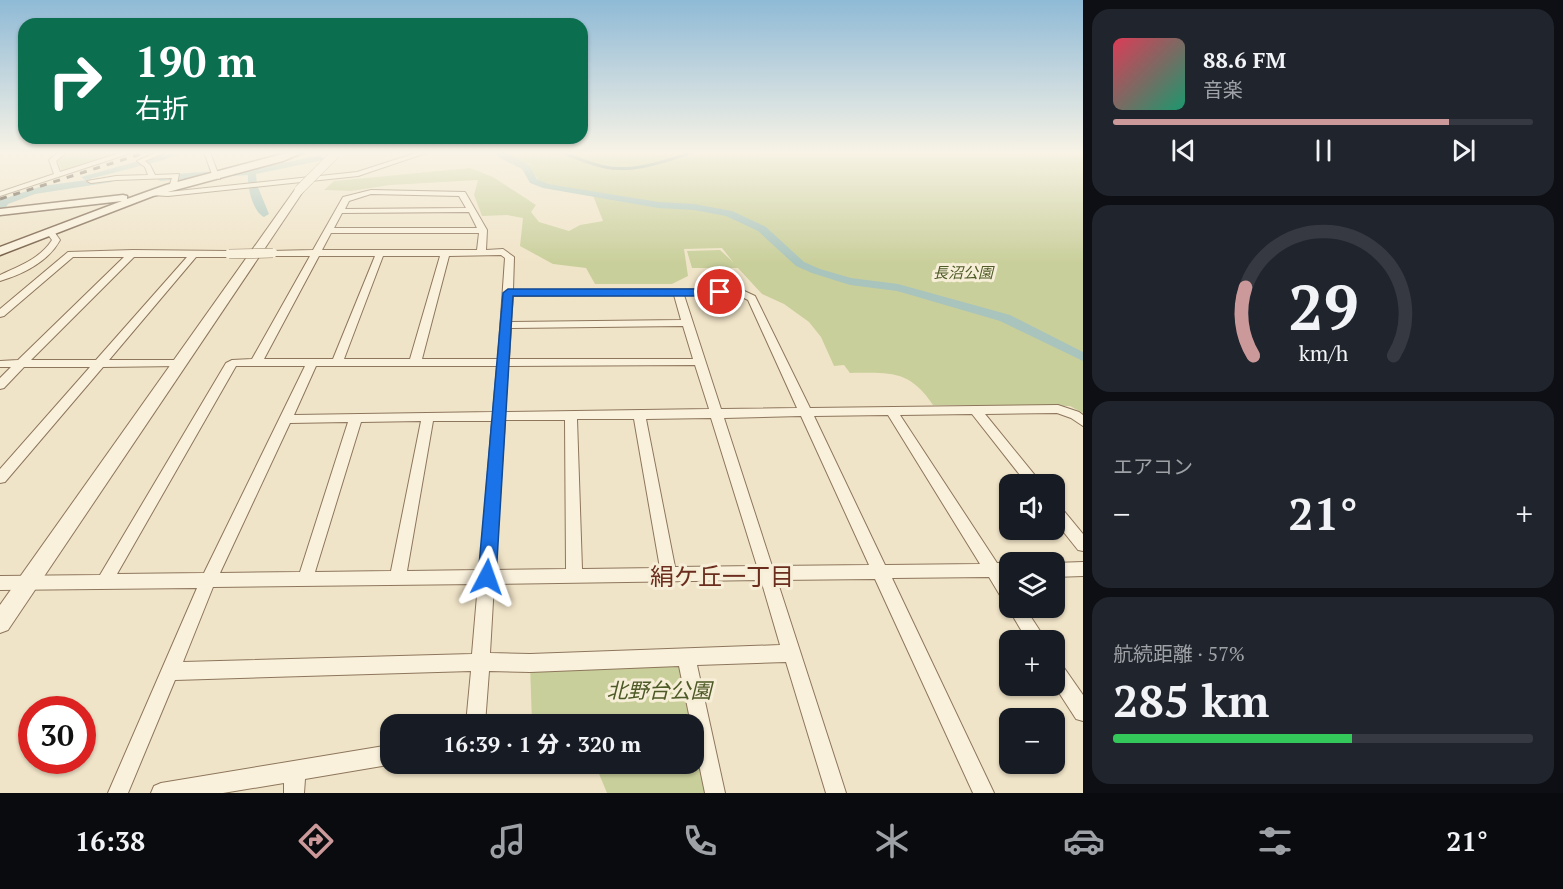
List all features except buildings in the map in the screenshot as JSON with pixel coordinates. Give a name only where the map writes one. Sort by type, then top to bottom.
[{"type":"main road","points":[[0,212],[88,203],[166,189]]},
{"type":"main road","points":[[0,251],[150,193]]},
{"type":"street","points":[[150,193],[168,194],[215,189]]},
{"type":"street","points":[[0,623],[300,189]]},
{"type":"street","points":[[256,363],[346,199],[371,192],[462,194],[483,230],[481,253]]},
{"type":"street","points":[[340,211],[471,210]]},
{"type":"street","points":[[328,231],[483,230]]},
{"type":"street","points":[[0,278],[45,255],[53,248],[56,240],[50,232]]},
{"type":"street","points":[[0,314],[71,254],[503,252],[510,257],[478,714]]},
{"type":"street","points":[[0,385],[133,253]]},
{"type":"street","points":[[337,363],[380,253]]},
{"type":"street","points":[[416,363],[445,253]]},
{"type":"street","points":[[0,478],[194,254]]},
{"type":"street","points":[[508,293],[740,292],[752,298],[984,793]]},
{"type":"street","points":[[678,293],[836,793]]},
{"type":"street","points":[[506,325],[688,323]]},
{"type":"street","points":[[104,582],[232,363],[700,362]]},
{"type":"street","points":[[0,364],[180,363]]},
{"type":"street","points":[[118,793],[208,581],[312,363]]},
{"type":"street","points":[[285,419],[1058,409],[1076,415],[1083,422]]},
{"type":"street","points":[[975,410],[1027,474]]},
{"type":"street","points":[[891,411],[999,581]]},
{"type":"street","points":[[639,414],[669,575]]},
{"type":"street","points":[[571,415],[574,576]]},
{"type":"street","points":[[398,578],[428,417]]},
{"type":"street","points":[[305,580],[356,418]]},
{"type":"street","points":[[1065,523],[1083,545]]},
{"type":"street","points":[[1065,570],[1083,569]]},
{"type":"street","points":[[0,583],[999,571]]},
{"type":"street","points":[[171,671],[481,662],[530,663],[792,653]]},
{"type":"street","points":[[686,656],[715,793]]},
{"type":"street","points":[[1065,685],[1083,712]]},
{"type":"street","points":[[161,793],[380,757]]},
{"type":"street","points":[[294,793],[295,771]]},
{"type":"green space","name":"長沼公園","points":[[325,189],[364,189],[351,191]]},
{"type":"green space","name":"長沼公園","points":[[476,189],[511,189],[536,205],[531,212],[539,222],[569,231],[580,225],[603,221],[592,193],[560,189],[1083,189],[1083,413],[1070,406],[933,405],[924,393],[906,379],[887,374],[850,373],[844,365],[834,366],[821,337],[809,322],[784,304],[762,294],[738,268],[692,268],[687,251],[720,250],[733,262],[722,248],[684,249],[688,276],[672,284],[595,284],[586,268],[553,264],[520,246],[523,218],[507,215],[482,216],[474,195]]},
{"type":"green space","name":"北野台公園","points":[[686,656],[698,714],[532,714],[530,663]]},
{"type":"green space","name":"北野台公園","points":[[704,741],[715,793],[607,793],[599,774],[704,774]]},
{"type":"waterway","points":[[34,192],[42,189]]},
{"type":"waterway","points":[[34,192],[51,189]]},
{"type":"waterway","points":[[254,189],[264,214]]},
{"type":"waterway","points":[[564,189],[658,205],[694,207],[728,213],[762,229],[800,264],[816,271],[850,281],[898,288],[1005,318],[1083,357]]},
{"type":"waterway","points":[[0,206],[3,202],[34,192]]},
{"type":"railway","points":[[0,199],[31,189]]},
{"type":"district","name":"絹ケ丘一丁目","points":[[722,577]]},
{"type":"route","points":[[487,577],[508,293],[720,292]]}]
